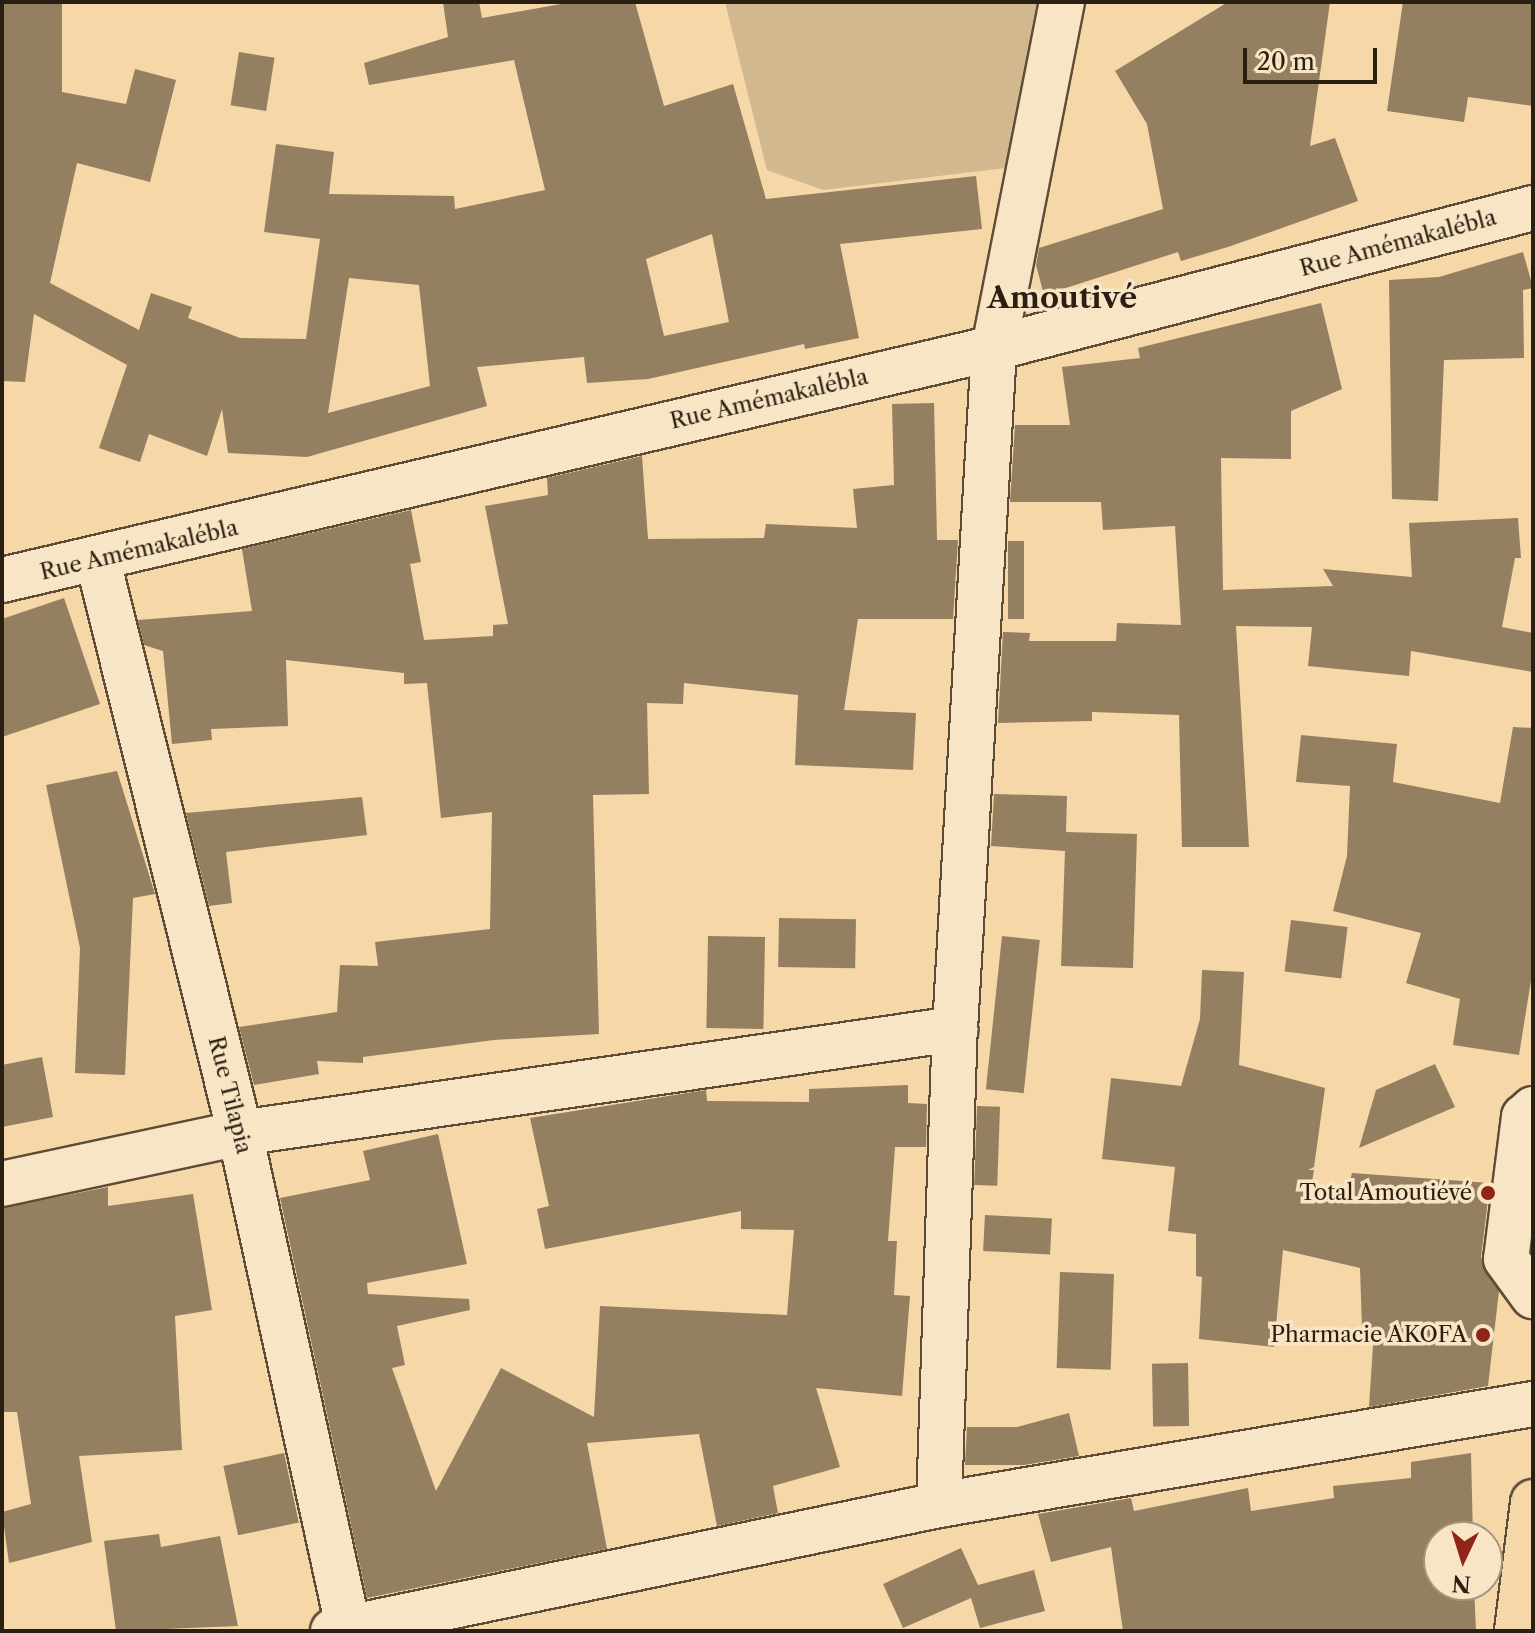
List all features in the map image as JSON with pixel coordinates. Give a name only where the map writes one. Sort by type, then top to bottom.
[{"type":"highway","points":[[1517,1631],[1531,1528]]},
{"type":"street","points":[[939,1505],[955,1029],[994,348],[1062,2]]},
{"type":"street","name":"Rue Amémakalébla","points":[[2,580],[98,561],[994,348],[1533,208]]},
{"type":"street","name":"Rue Tilapia","points":[[98,561],[240,1133],[343,1630]]},
{"type":"street","points":[[2,1184],[240,1133],[955,1029]]},
{"type":"street","points":[[1533,1109],[1524,1117],[1506,1259],[1533,1296]]},
{"type":"street","points":[[343,1630],[939,1505],[1533,1404]]},
{"type":"shaded area","points":[[725,2],[1063,2],[1030,165],[823,190],[767,170]]},
{"type":"building","points":[[2,2],[62,2],[62,92],[126,104],[135,69],[176,80],[150,182],[77,163],[50,283],[139,330],[151,293],[192,307],[188,318],[240,338],[306,339],[320,239],[264,232],[276,144],[334,152],[329,194],[454,196],[455,209],[545,190],[514,60],[369,85],[364,63],[448,37],[443,2],[479,2],[482,18],[572,2],[635,2],[664,106],[733,84],[766,199],[976,176],[982,229],[840,244],[859,338],[805,349],[804,344],[648,379],[587,383],[584,357],[477,367],[487,406],[307,457],[228,453],[222,409],[207,456],[149,434],[140,462],[99,448],[127,365],[34,314],[25,382],[2,381]],"holes":[[[712,234],[729,322],[664,336],[646,259]],[[349,278],[419,285],[430,386],[328,413]]]},
{"type":"building","points":[[1228,2],[1330,2],[1310,146],[1335,138],[1358,201],[1181,261],[1178,252],[1044,295],[1036,265],[1039,248],[1163,209],[1147,124],[1115,71]]},
{"type":"building","points":[[1403,2],[1533,2],[1533,106],[1468,97],[1464,122],[1387,111]]},
{"type":"building","points":[[239,52],[275,58],[266,111],[231,105]]},
{"type":"building","points":[[1523,252],[1533,288],[1523,290],[1524,358],[1444,360],[1438,501],[1392,499],[1389,280],[1439,277]]},
{"type":"building","points":[[1321,303],[1342,389],[1291,411],[1291,459],[1221,458],[1223,590],[1333,586],[1323,569],[1412,577],[1409,523],[1518,518],[1521,558],[1515,558],[1502,627],[1533,633],[1533,672],[1411,651],[1409,676],[1308,666],[1312,627],[1236,626],[1249,847],[1182,847],[1179,715],[1092,712],[1092,721],[998,723],[1003,632],[1030,633],[1029,641],[1116,641],[1117,623],[1181,625],[1175,526],[1103,530],[1101,502],[1010,502],[1015,425],[1070,425],[1062,367],[1140,358],[1138,348]]},
{"type":"building","points":[[934,403],[937,540],[958,540],[953,619],[858,619],[844,710],[916,713],[913,770],[795,765],[798,695],[684,683],[683,704],[647,703],[649,794],[593,795],[599,1034],[494,1040],[363,1057],[363,1063],[317,1061],[319,1074],[254,1085],[239,1027],[337,1012],[340,965],[378,966],[375,942],[490,929],[492,812],[441,818],[427,683],[404,684],[404,673],[286,660],[288,726],[211,729],[212,740],[172,744],[163,651],[144,645],[138,620],[252,611],[242,549],[411,510],[421,562],[410,564],[424,640],[493,636],[493,625],[508,624],[485,506],[548,495],[547,478],[642,456],[648,539],[764,538],[766,524],[857,528],[853,489],[894,485],[892,404]]},
{"type":"building","points":[[1008,541],[1024,541],[1024,619],[1008,619]]},
{"type":"building","points":[[64,598],[100,704],[2,737],[2,619]]},
{"type":"building","points":[[1513,727],[1533,728],[1533,968],[1519,1055],[1453,1045],[1460,999],[1406,983],[1421,933],[1333,911],[1347,856],[1350,786],[1296,782],[1301,735],[1397,744],[1393,782],[1500,803]]},
{"type":"building","points":[[117,771],[155,894],[133,898],[125,1075],[75,1073],[80,948],[46,785]]},
{"type":"building","points":[[994,794],[1067,796],[1066,832],[1137,834],[1133,968],[1061,966],[1065,851],[991,846]]},
{"type":"building","points":[[362,797],[367,835],[226,852],[232,903],[209,906],[186,813]]},
{"type":"building","points":[[779,918],[856,919],[855,968],[778,967]]},
{"type":"building","points":[[1291,920],[1348,927],[1341,979],[1285,972]]},
{"type":"building","points":[[708,936],[765,937],[763,1029],[706,1028]]},
{"type":"building","points":[[1002,936],[1040,940],[1024,1093],[986,1089]]},
{"type":"building","points":[[1202,970],[1244,972],[1239,1065],[1325,1088],[1314,1167],[1308,1170],[1314,1170],[1311,1189],[1346,1196],[1352,1173],[1490,1183],[1481,1257],[1499,1291],[1488,1386],[1369,1407],[1374,1330],[1362,1329],[1360,1268],[1283,1250],[1274,1347],[1199,1339],[1202,1277],[1196,1276],[1196,1234],[1168,1231],[1175,1167],[1102,1159],[1111,1078],[1181,1086],[1200,1019]]},
{"type":"building","points":[[42,1057],[53,1117],[2,1127],[2,1065]]},
{"type":"building","points":[[1435,1064],[1455,1107],[1359,1148],[1376,1090]]},
{"type":"building","points":[[908,1085],[908,1103],[927,1104],[926,1147],[895,1147],[888,1241],[897,1241],[894,1295],[910,1296],[902,1396],[816,1388],[840,1467],[773,1486],[778,1513],[717,1526],[699,1434],[587,1443],[607,1549],[367,1598],[280,1198],[370,1180],[363,1151],[438,1134],[467,1264],[367,1283],[368,1294],[469,1299],[470,1310],[397,1326],[405,1365],[392,1368],[436,1491],[501,1368],[594,1417],[600,1306],[787,1315],[794,1230],[741,1229],[741,1211],[545,1249],[537,1209],[549,1206],[530,1118],[706,1090],[707,1101],[809,1102],[809,1089]]},
{"type":"building","points":[[977,1106],[1000,1107],[997,1186],[974,1185]]},
{"type":"building","points":[[108,1187],[108,1206],[193,1194],[212,1310],[175,1316],[182,1450],[79,1456],[92,1542],[9,1563],[2,1512],[31,1504],[17,1412],[2,1412],[2,1208]]},
{"type":"building","points":[[985,1215],[1052,1219],[1050,1254],[983,1251]]},
{"type":"building","points":[[1060,1272],[1114,1274],[1111,1370],[1057,1368]]},
{"type":"building","points":[[1188,1363],[1189,1426],[1153,1427],[1152,1364]]},
{"type":"building","points":[[1069,1413],[1079,1456],[1024,1465],[965,1465],[967,1427],[1017,1427]]},
{"type":"building","points":[[284,1453],[299,1522],[238,1535],[223,1466]]},
{"type":"building","points":[[1471,1453],[1473,1521],[1423,1521],[1423,1601],[1475,1601],[1476,1631],[1123,1631],[1111,1547],[1051,1562],[1038,1514],[1131,1498],[1134,1511],[1248,1488],[1251,1511],[1334,1498],[1333,1486],[1411,1478],[1411,1462]]},
{"type":"building","points":[[159,1534],[161,1547],[220,1536],[238,1626],[116,1631],[104,1541]]},
{"type":"building","points":[[961,1548],[978,1585],[1034,1570],[1045,1611],[980,1628],[971,1598],[903,1628],[883,1584]]},
{"type":"place","name":"Total Amoutiévé","points":[[1488,1193]]},
{"type":"place","name":"Pharmacie AKOFA","points":[[1483,1335]]},
{"type":"district","name":"Amoutivé","points":[[1062,298]]}]
